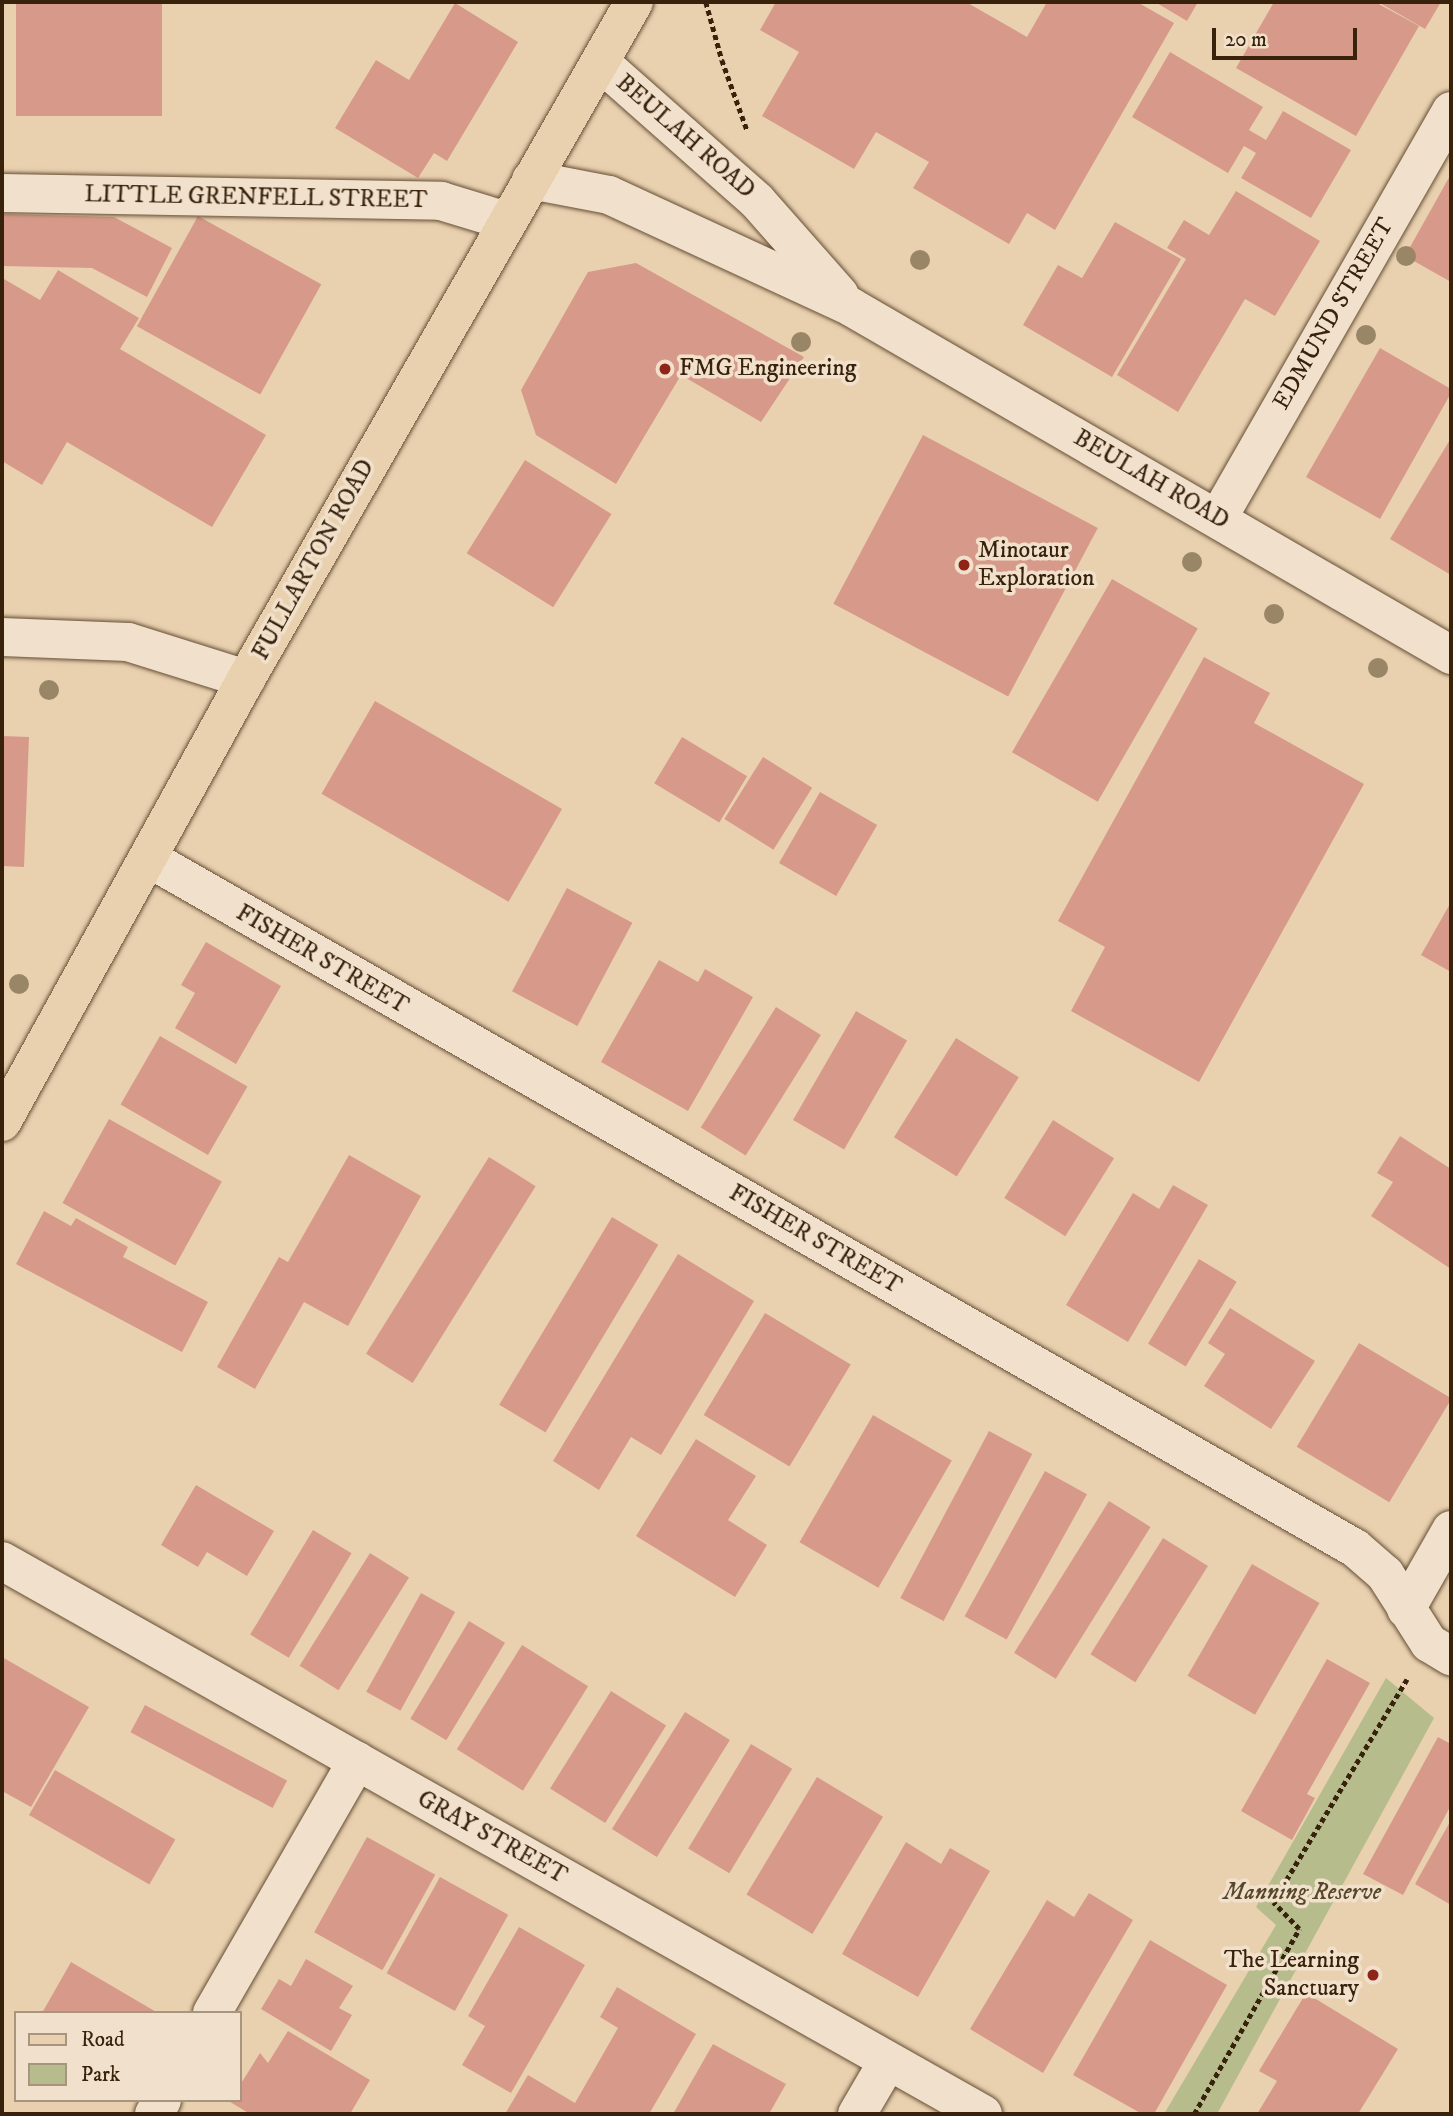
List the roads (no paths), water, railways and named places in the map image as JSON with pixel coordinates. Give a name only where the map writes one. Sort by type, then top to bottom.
[{"type":"main road","name":"FULLARTON ROAD","points":[[3,1118],[246,679],[634,2]]},
{"type":"street","name":"BEULAH ROAD","points":[[601,63],[757,201],[851,307]]},
{"type":"street","name":"EDMUND STREET","points":[[1218,518],[1451,111]]},
{"type":"street","name":"BEULAH ROAD","points":[[531,180],[609,195],[851,307],[1451,654]]},
{"type":"street","name":"LITTLE GRENFELL STREET","points":[[2,193],[441,201],[507,221]]},
{"type":"street","points":[[2,637],[128,642],[246,679]]},
{"type":"street","name":"FISHER STREET","points":[[148,858],[1356,1548],[1385,1574],[1406,1609],[1440,1649]]},
{"type":"street","points":[[1406,1609],[1451,1530]]},
{"type":"street","name":"GRAY STREET","points":[[2,1561],[983,2114]]},
{"type":"street","points":[[213,2011],[356,1761]]},
{"type":"street","points":[[857,2114],[888,2060]]},
{"type":"place","name":"FMG Engineering","points":[[665,369]]},
{"type":"place","name":"Minotaur Exploration","points":[[964,565]]},
{"type":"place","name":"The Learning Sanctuary","points":[[1373,1975]]},
{"type":"park label","name":"Manning Reserve","points":[[1302,1893]]}]
